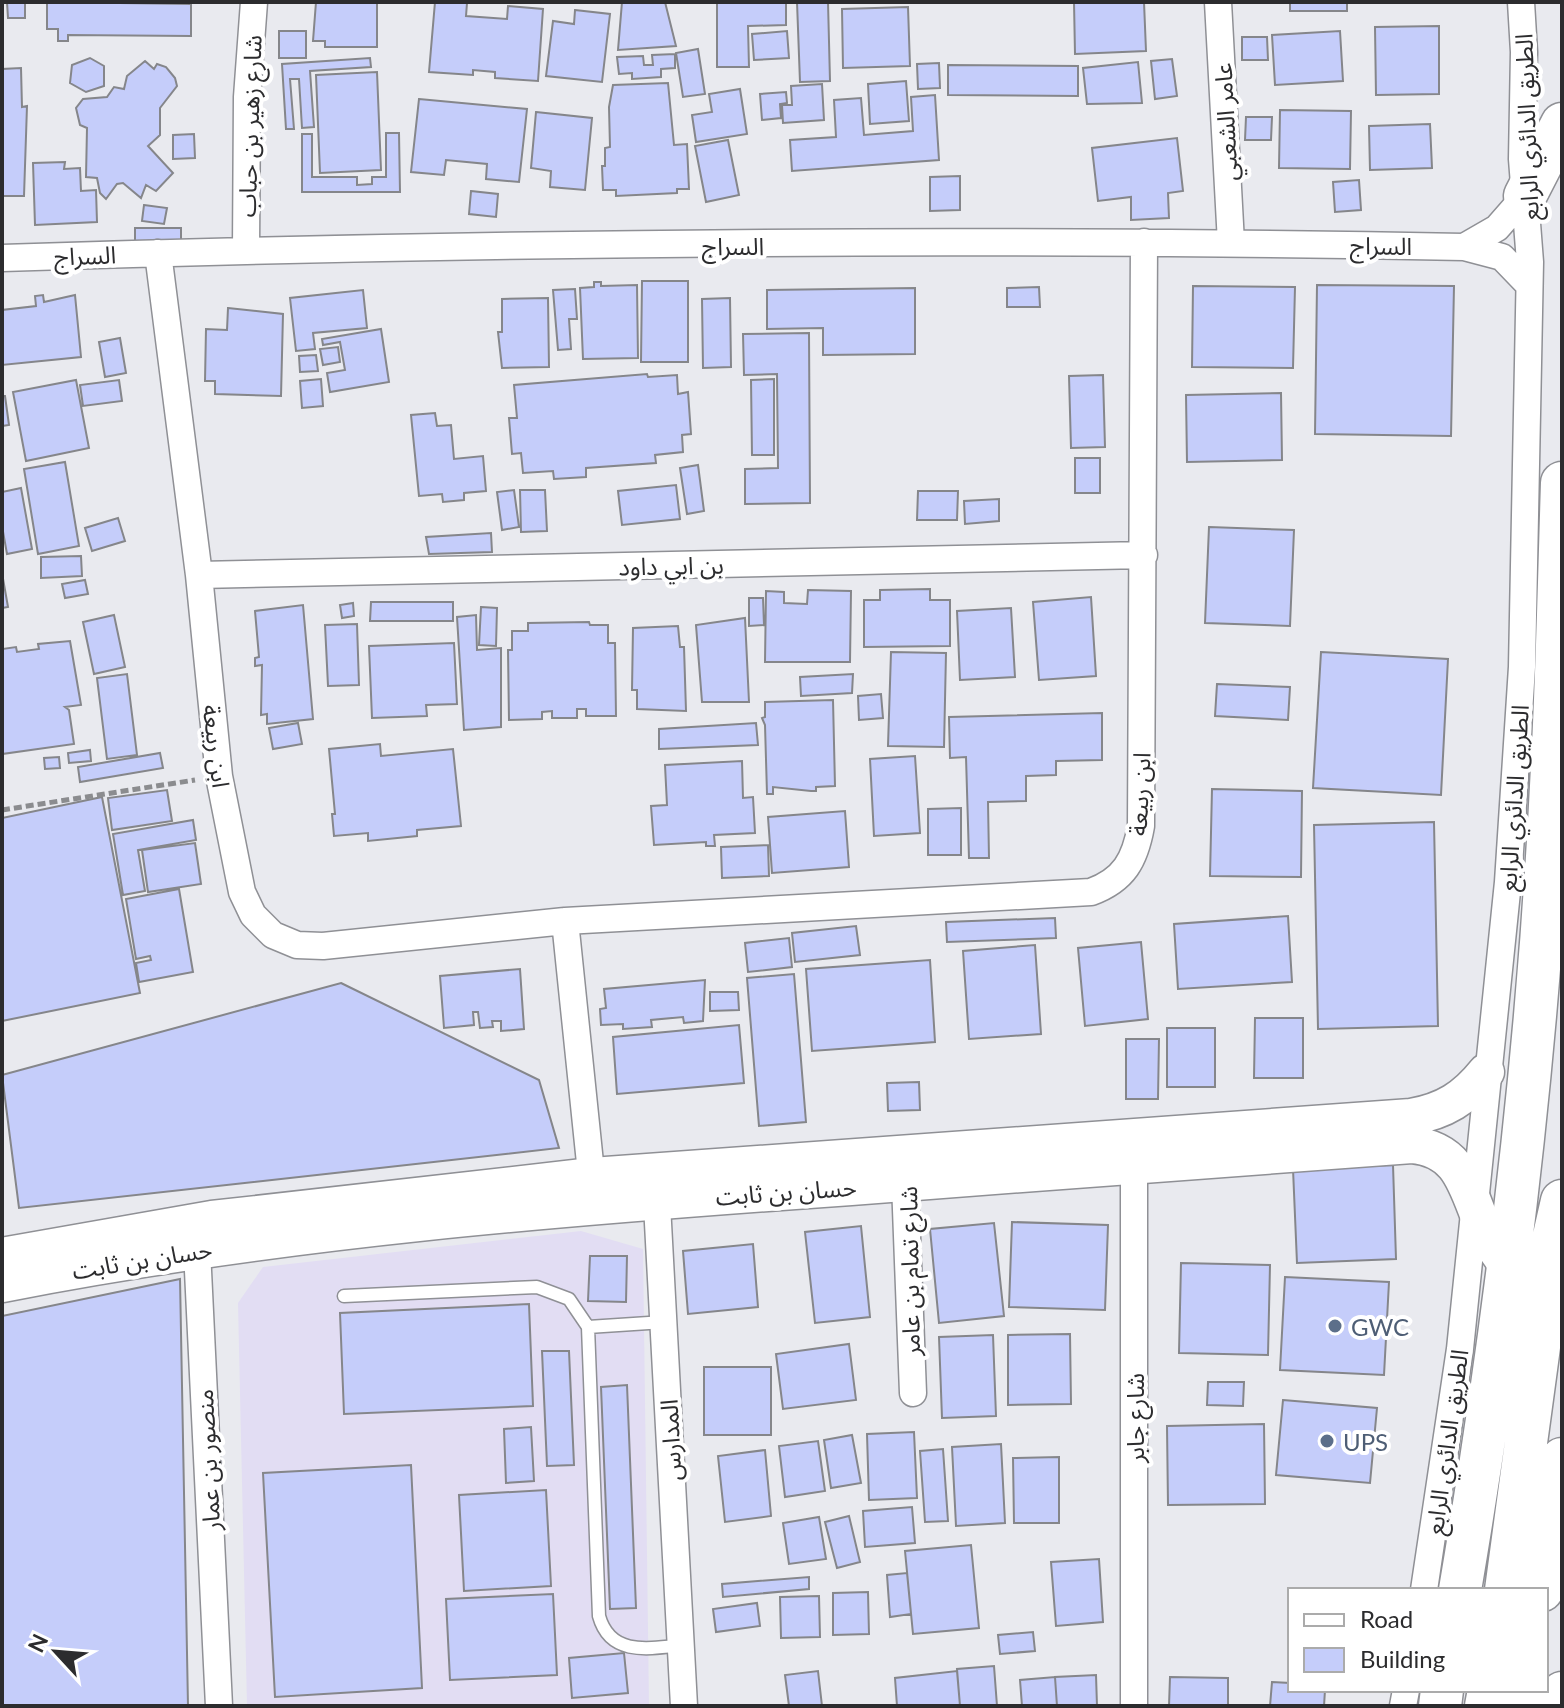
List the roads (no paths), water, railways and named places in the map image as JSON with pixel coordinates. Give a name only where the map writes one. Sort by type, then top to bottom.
[{"type":"main road","points":[[1525,196],[1562,124]]},
{"type":"main road","name":"الطريق الدائري الرابع","points":[[1460,1588],[1489,1418],[1532,1034],[1552,769],[1562,483]]},
{"type":"main road","points":[[1506,1588],[1559,1223]]},
{"type":"main road","points":[[1542,1588],[1562,1459]]},
{"type":"main road","points":[[1559,1706],[1562,1693]]},
{"type":"street","name":"شارع زهير بن حباب","points":[[246,249],[247,97],[254,2]]},
{"type":"street","name":"عامر الشعبي","points":[[1218,2],[1231,243]]},
{"type":"street","name":"الطريق الدائري الرابع","points":[[1424,1588],[1460,1349],[1486,1072],[1508,882],[1522,667],[1530,239],[1525,196],[1521,2]]},
{"type":"street","points":[[1464,247],[1497,228],[1525,196]]},
{"type":"street","name":"السراج","points":[[2,258],[246,249],[1144,242],[1464,247],[1502,257],[1529,285]]},
{"type":"street","name":"ابن ربيعة","points":[[158,253],[199,575],[219,776],[242,892],[253,915],[273,935],[297,945],[323,946],[565,921],[1091,892],[1110,885],[1125,871],[1136,850],[1141,826],[1144,242]]},
{"type":"street","name":"بن ابي داود","points":[[199,575],[1144,555]]},
{"type":"street","points":[[565,921],[592,1190]]},
{"type":"street","name":"حسان بن ثابت","points":[[2,1256],[592,1190],[1141,1150],[1431,1113],[1468,1094],[1486,1072]]},
{"type":"street","name":"حسان بن ثابت","points":[[1141,1150],[1428,1146],[1454,1162],[1492,1245],[1507,1265]]},
{"type":"street","name":"شارع جابر","points":[[1134,1706],[1141,1150]]},
{"type":"street","name":"شارع تمام بن عامر","points":[[912,1168],[913,1393]]},
{"type":"street","name":"المدارس","points":[[656,1187],[684,1706]]},
{"type":"street","name":"حسان بن ثابت","points":[[2,1284],[205,1234]]},
{"type":"street","name":"منصور بن عمار","points":[[205,1234],[219,1706]]},
{"type":"lane","points":[[344,1296],[537,1287],[569,1299],[588,1327],[602,1627],[608,1636],[626,1647],[681,1645]]},
{"type":"lane","points":[[588,1327],[664,1322]]},
{"type":"place","name":"GWC","points":[[1335,1326]]},
{"type":"place","name":"UPS","points":[[1327,1441]]}]
